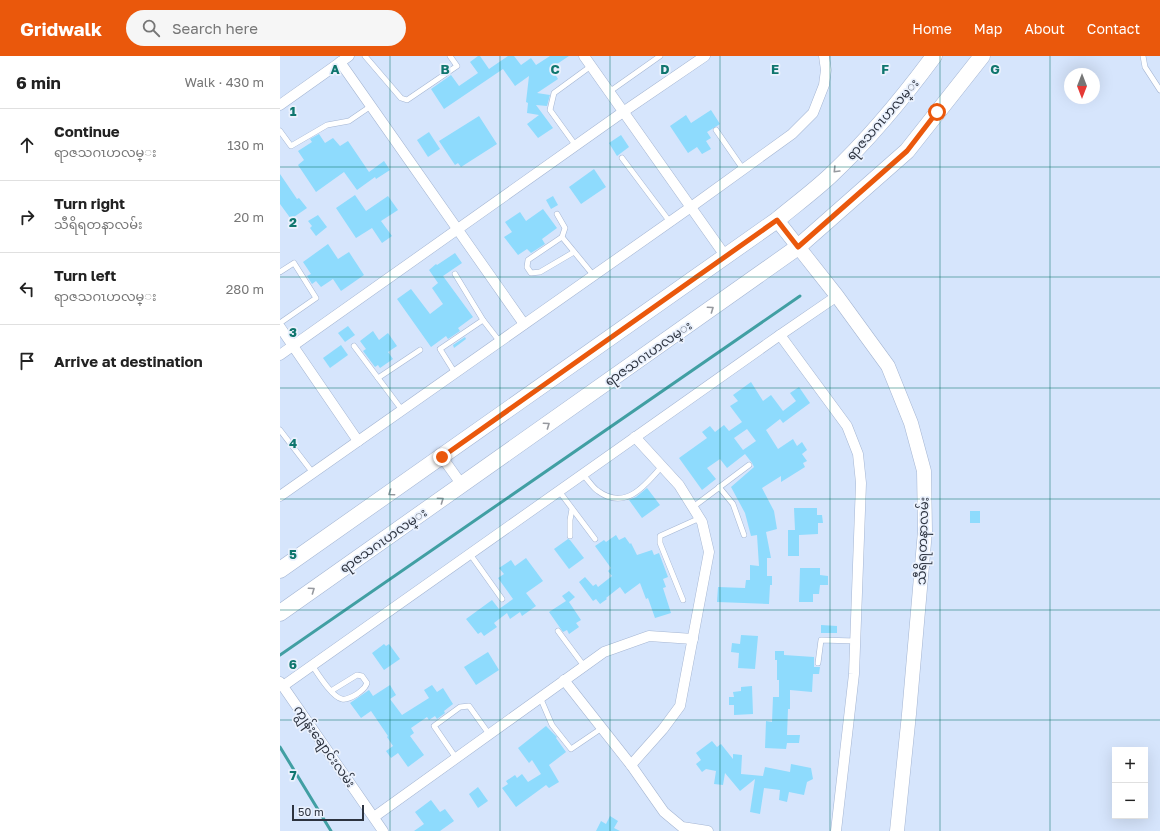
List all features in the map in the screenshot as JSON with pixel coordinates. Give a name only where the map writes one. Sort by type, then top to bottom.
[{"type":"main road","name":"ရာဇသဂၤဟလမ္း","points":[[280,570],[777,220],[831,175],[878,126],[908,91],[934,56]]},
{"type":"main road","name":"ရာဇသဂၤဟလမ္း","points":[[280,613],[798,247],[907,151],[982,56]]},
{"type":"main road","name":"သီရိရတနာလမ်း","points":[[777,220],[837,296],[888,366],[911,423],[924,471],[925,531],[897,831]]},
{"type":"street","points":[[584,56],[726,257]]},
{"type":"street","points":[[280,355],[623,112],[705,56]]},
{"type":"street","points":[[280,496],[594,276],[792,134],[813,113],[824,85],[826,70],[824,56]]},
{"type":"street","points":[[280,105],[345,59],[371,105],[524,324]]},
{"type":"street","points":[[282,684],[312,665],[837,296]]},
{"type":"street","points":[[280,327],[292,347],[358,441]]},
{"type":"street","points":[[780,335],[847,426],[858,454],[861,483],[854,674],[836,831]]},
{"type":"street","points":[[631,765],[663,729],[680,706],[709,552],[700,518],[679,485],[635,437]]},
{"type":"street","points":[[442,457],[462,485]]},
{"type":"street","points":[[374,817],[604,652],[649,636],[693,639]]},
{"type":"street","points":[[564,680],[631,765],[664,812],[682,827],[708,831]]},
{"type":"street","name":"ကျွန်းချောင်းလမ်း","points":[[282,684],[383,831]]},
{"type":"lane","points":[[364,56],[401,98],[407,100],[457,66],[450,56]]},
{"type":"lane","points":[[609,92],[660,56]]},
{"type":"lane","points":[[1143,56],[1145,67],[1160,90]]},
{"type":"lane","points":[[576,146],[550,110],[554,93],[591,66]]},
{"type":"lane","points":[[280,130],[292,146],[327,125],[349,121],[371,105]]},
{"type":"lane","points":[[716,130],[743,169]]},
{"type":"lane","points":[[622,158],[670,222]]},
{"type":"lane","points":[[557,214],[565,228],[562,237],[528,260],[527,267],[531,273],[540,272],[574,252]]},
{"type":"lane","points":[[562,237],[594,276]]},
{"type":"lane","points":[[280,272],[294,263],[316,298],[280,322]]},
{"type":"lane","points":[[455,274],[483,320],[500,342]]},
{"type":"lane","points":[[455,373],[440,349],[483,320]]},
{"type":"lane","points":[[354,346],[402,410]]},
{"type":"lane","points":[[378,378],[420,350]]},
{"type":"lane","points":[[280,430],[313,473]]},
{"type":"lane","points":[[693,507],[749,465]]},
{"type":"lane","points":[[585,477],[597,491],[613,499],[627,498],[646,485],[662,466]]},
{"type":"lane","points":[[720,487],[732,504],[744,535]]},
{"type":"lane","points":[[559,491],[595,539]]},
{"type":"lane","points":[[570,536],[572,509]]},
{"type":"lane","points":[[683,600],[660,542],[660,536],[700,518]]},
{"type":"lane","points":[[470,554],[502,598]]},
{"type":"lane","points":[[558,630],[584,666]]},
{"type":"lane","points":[[818,663],[821,640],[855,641]]},
{"type":"lane","points":[[312,665],[331,691],[334,695],[342,700],[351,698],[365,688],[367,683],[362,676],[357,675],[331,691]]},
{"type":"lane","points":[[540,697],[552,725],[571,749],[602,728]]},
{"type":"lane","points":[[456,758],[434,726],[460,707],[469,706],[489,734]]},
{"type":"building","points":[[480,56],[489,69],[508,56],[514,56],[521,65],[531,58],[536,65],[550,56],[569,56],[551,68],[558,79],[537,93],[550,95],[547,106],[536,105],[553,128],[538,138],[527,124],[539,115],[527,113],[528,103],[526,102],[529,76],[515,86],[503,69],[444,109],[431,89],[451,75],[459,86],[478,73],[470,62]]},
{"type":"building","points":[[711,110],[720,124],[707,132],[711,138],[706,141],[711,149],[702,154],[697,147],[688,153],[670,126],[686,115],[691,123]]},
{"type":"building","points":[[479,116],[497,144],[461,167],[458,163],[455,165],[439,141]]},
{"type":"building","points":[[429,132],[440,149],[428,157],[417,140]]},
{"type":"building","points":[[319,134],[325,143],[333,138],[340,146],[348,141],[369,172],[384,161],[390,170],[376,179],[375,177],[357,190],[344,172],[316,192],[298,165],[304,160],[298,151],[312,142],[310,139]]},
{"type":"building","points":[[621,135],[629,147],[617,156],[609,143]]},
{"type":"building","points":[[594,169],[606,187],[581,204],[569,187]]},
{"type":"building","points":[[280,174],[297,199],[299,198],[307,208],[291,219],[280,204]]},
{"type":"building","points":[[355,195],[366,211],[388,196],[398,210],[381,221],[392,236],[382,243],[372,228],[356,238],[336,208]]},
{"type":"building","points":[[553,196],[558,205],[551,209],[546,200]]},
{"type":"building","points":[[543,209],[557,228],[542,239],[545,244],[531,253],[527,249],[518,255],[504,237],[512,232],[505,222],[520,212],[526,221]]},
{"type":"building","points":[[318,215],[327,227],[316,236],[310,228],[312,226],[308,221]]},
{"type":"building","points":[[328,244],[338,259],[349,252],[364,275],[341,291],[333,279],[321,287],[316,281],[312,284],[307,276],[311,274],[303,262]]},
{"type":"building","points":[[455,253],[462,263],[443,276],[473,317],[458,328],[460,331],[448,339],[446,336],[431,347],[397,299],[411,289],[430,314],[443,304],[432,288],[438,283],[429,270]]},
{"type":"building","points":[[348,326],[355,335],[345,342],[338,333]]},
{"type":"building","points":[[373,331],[379,340],[388,333],[397,346],[388,352],[393,359],[380,368],[378,365],[375,367],[363,351],[366,349],[360,341]]},
{"type":"building","points":[[465,337],[466,339],[454,348],[453,345]]},
{"type":"building","points":[[341,345],[348,355],[330,368],[323,358]]},
{"type":"building","points":[[751,382],[763,401],[771,395],[783,411],[796,401],[790,393],[799,387],[810,403],[783,423],[780,419],[766,430],[778,449],[793,439],[797,446],[802,442],[807,450],[802,454],[807,461],[803,463],[805,467],[781,482],[781,476],[762,488],[774,511],[777,529],[766,532],[771,558],[767,558],[767,576],[772,576],[769,604],[717,602],[718,587],[745,588],[746,580],[750,580],[750,565],[759,566],[757,535],[751,536],[745,513],[731,487],[754,467],[752,463],[745,454],[727,468],[720,459],[707,468],[716,479],[702,490],[679,458],[707,438],[702,432],[710,426],[715,432],[724,425],[729,431],[742,422],[730,406],[738,401],[733,395]],"holes":[[[747,429],[756,441],[743,450],[734,438]]]},
{"type":"building","points":[[647,488],[660,505],[642,518],[629,500],[636,497]]},
{"type":"building","points":[[794,508],[817,508],[817,515],[822,515],[823,523],[818,523],[818,534],[799,535],[799,556],[788,556],[788,530],[795,530]]},
{"type":"building","points":[[970,511],[980,511],[980,523],[970,523]]},
{"type":"building","points":[[616,535],[619,540],[625,537],[630,544],[631,543],[637,555],[652,550],[654,555],[659,553],[668,577],[663,579],[666,587],[663,588],[671,613],[655,618],[648,598],[646,599],[640,583],[625,594],[620,587],[600,604],[596,599],[593,601],[579,582],[585,577],[593,586],[596,584],[598,587],[612,576],[608,571],[611,568],[595,546],[604,540],[606,542]]},
{"type":"building","points":[[568,539],[584,558],[569,569],[554,549]]},
{"type":"building","points":[[526,558],[543,581],[526,593],[536,606],[522,616],[520,612],[510,619],[507,613],[494,623],[497,627],[484,636],[481,632],[478,634],[466,619],[492,600],[499,609],[513,599],[498,578],[504,574],[499,568],[511,560],[515,566]]},
{"type":"building","points":[[800,568],[820,568],[820,575],[828,576],[828,585],[820,585],[819,594],[813,594],[813,602],[799,602]]},
{"type":"building","points":[[569,591],[575,597],[569,602],[581,620],[576,623],[579,627],[569,634],[567,630],[563,632],[549,612],[566,601],[562,596]]},
{"type":"building","points":[[821,625],[837,626],[837,633],[821,633]]},
{"type":"building","points":[[741,635],[758,636],[755,669],[738,668],[739,653],[731,652],[732,643],[740,644]]},
{"type":"building","points":[[384,644],[386,646],[389,644],[400,659],[384,670],[372,653]]},
{"type":"building","points":[[775,651],[784,651],[784,655],[814,657],[814,667],[820,667],[819,674],[813,674],[812,692],[790,690],[790,709],[788,709],[787,735],[800,735],[799,743],[787,743],[786,749],[765,748],[766,721],[772,722],[773,697],[779,697],[779,680],[777,680],[777,660],[775,660]]},
{"type":"building","points":[[488,652],[499,670],[476,685],[464,667]]},
{"type":"building","points":[[390,685],[396,695],[390,699],[402,715],[429,698],[424,690],[432,685],[437,692],[443,688],[453,704],[437,719],[435,716],[429,720],[427,717],[411,728],[414,733],[410,736],[424,755],[408,767],[398,753],[391,758],[386,751],[393,746],[371,711],[361,718],[350,703],[369,690],[373,696]]},
{"type":"building","points":[[752,686],[753,714],[734,715],[734,705],[729,705],[729,697],[734,697],[733,692],[741,691],[741,687]]},
{"type":"building","points":[[546,726],[557,737],[556,738],[566,752],[549,765],[559,782],[549,788],[546,785],[516,807],[502,788],[508,784],[506,781],[515,775],[517,778],[522,774],[528,782],[541,774],[532,760],[529,763],[518,748]]},
{"type":"building","points":[[712,741],[717,747],[721,744],[733,759],[733,754],[742,755],[741,774],[763,776],[765,767],[790,772],[791,764],[811,768],[813,779],[807,782],[804,795],[789,792],[787,802],[779,800],[780,790],[764,788],[760,814],[750,812],[755,779],[740,791],[725,773],[723,785],[714,784],[716,771],[706,769],[702,772],[696,764],[701,760],[696,753]]},
{"type":"building","points":[[478,787],[488,801],[478,808],[469,794]]},
{"type":"building","points":[[431,800],[440,812],[445,809],[454,821],[440,831],[414,831],[424,824],[415,812]]},
{"type":"building","points":[[610,816],[618,821],[614,828],[620,831],[596,831],[601,821],[606,824]]},
{"type":"waterway","points":[[280,655],[800,296]]},
{"type":"waterway","points":[[280,747],[331,831]]},
{"type":"route","points":[[442,457],[777,220],[798,247],[907,151],[937,112]]}]
